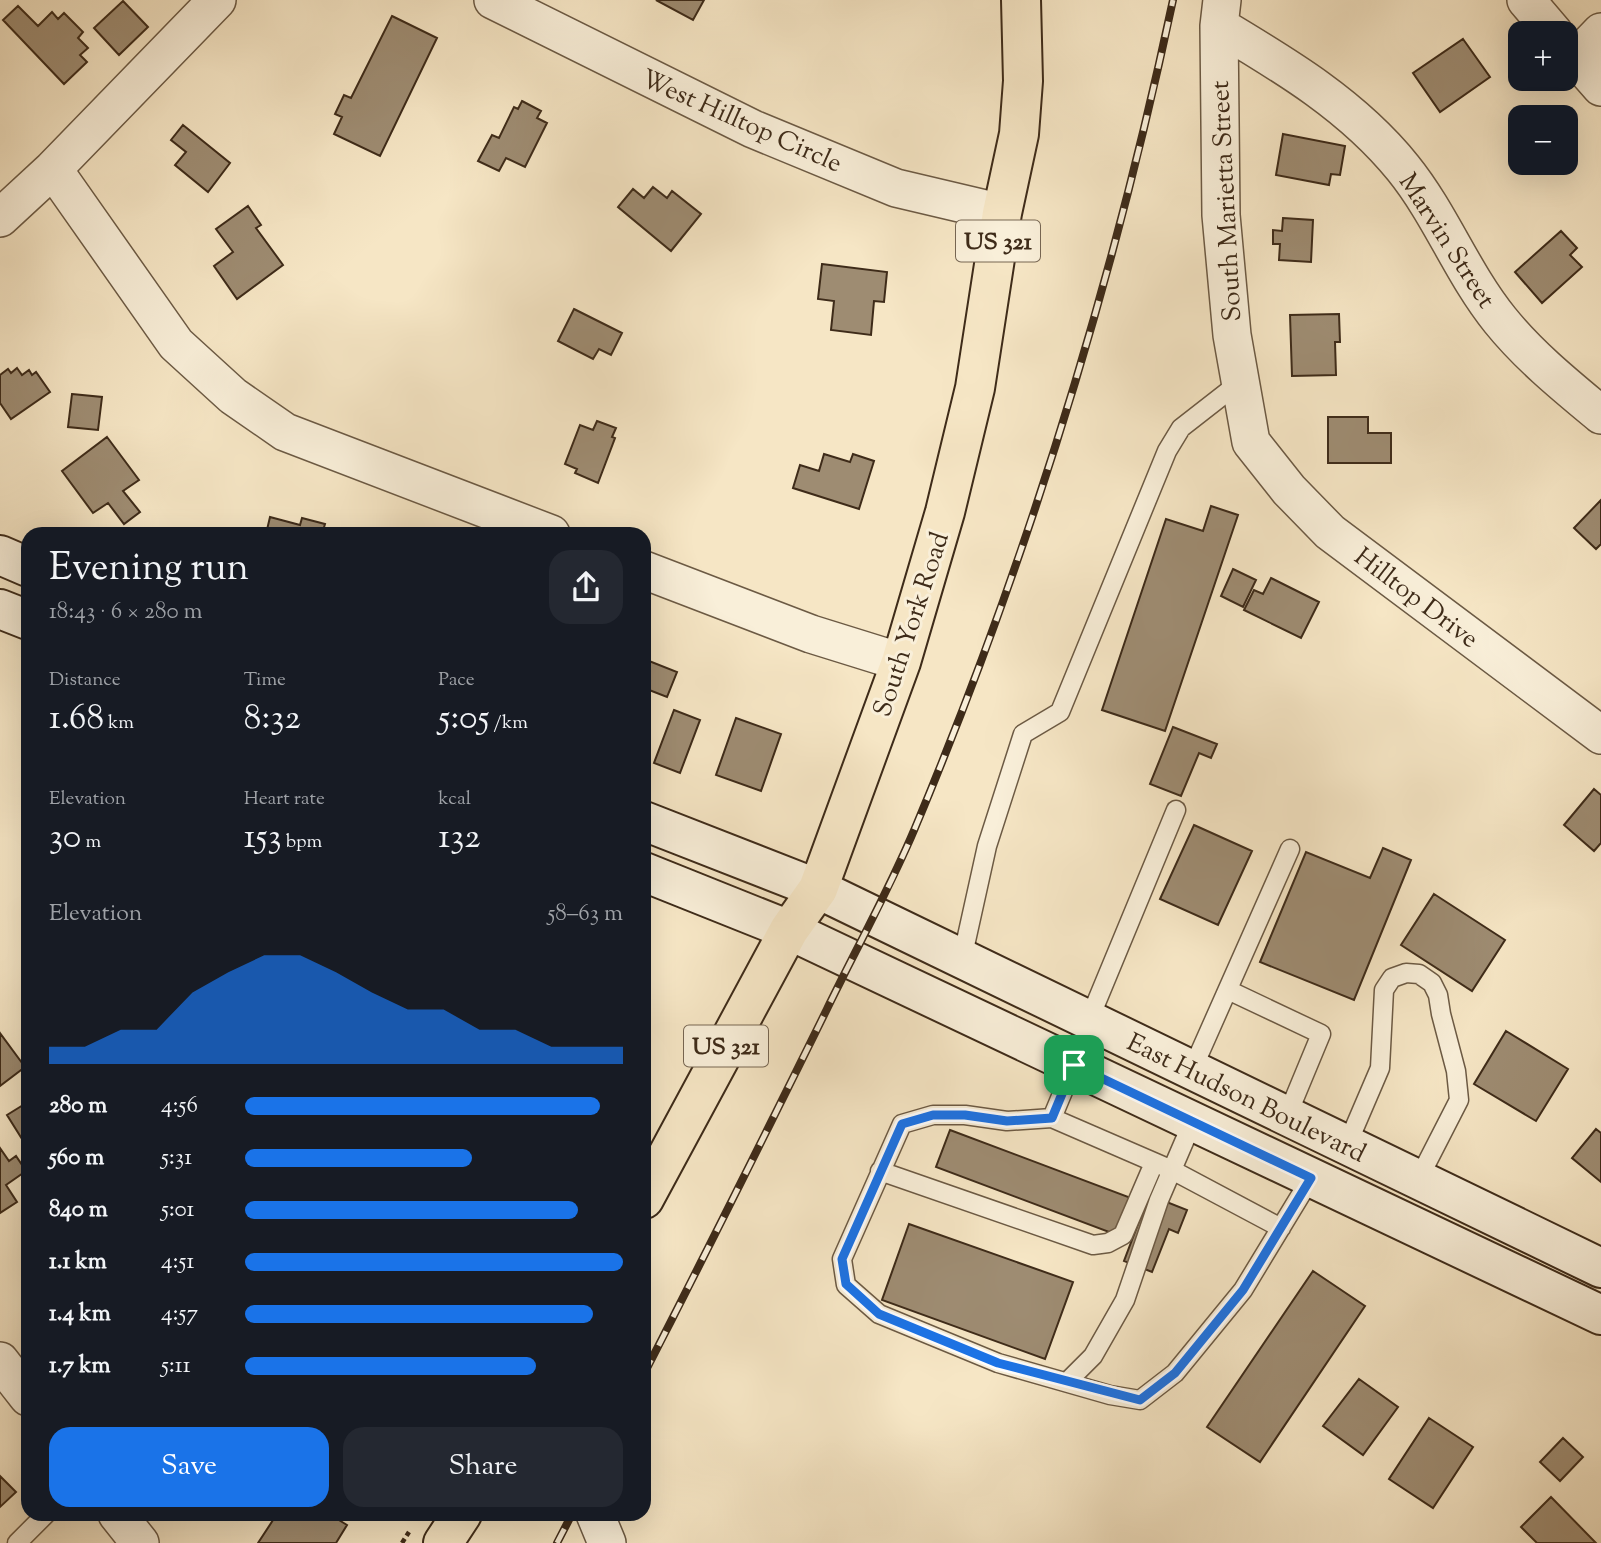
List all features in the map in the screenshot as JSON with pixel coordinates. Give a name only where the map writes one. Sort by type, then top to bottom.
[{"type":"main road","name":"South York Road","points":[[651,1186],[789,930],[818,889],[901,662],[946,512],[975,388],[1002,213],[1019,134],[1023,81],[1021,0]]},
{"type":"main road","points":[[0,555],[21,564]]},
{"type":"main road","points":[[0,609],[21,617]]},
{"type":"main road","name":"East Hudson Boulevard","points":[[651,824],[818,889],[1601,1268]]},
{"type":"main road","name":"East Hudson Boulevard","points":[[651,875],[789,930],[1601,1315]]},
{"type":"main road","points":[[443,1543],[457,1521]]},
{"type":"street","points":[[0,218],[53,169],[217,0]]},
{"type":"street","name":"West Hilltop Circle","points":[[493,0],[753,129],[896,188],[1002,213]]},
{"type":"street","points":[[1525,0],[1543,21]]},
{"type":"street","name":"South Marietta Street","points":[[1221,13],[1221,215],[1232,335],[1251,442]]},
{"type":"street","name":"Marvin Street","points":[[1221,13],[1364,125],[1403,167],[1433,210],[1464,268],[1500,321],[1555,376],[1601,415]]},
{"type":"street","points":[[1578,41],[1601,32]]},
{"type":"street","points":[[1578,61],[1601,87]]},
{"type":"street","points":[[53,169],[176,344],[233,397],[285,432],[533,527]]},
{"type":"street","name":"Hilltop Drive","points":[[1251,442],[1289,490],[1330,532],[1601,735]]},
{"type":"street","points":[[651,573],[811,634],[901,662]]},
{"type":"street","points":[[0,1361],[21,1388]]},
{"type":"street","points":[[123,1521],[140,1543]]},
{"type":"street","points":[[598,1521],[607,1543]]},
{"type":"lane","points":[[962,959],[987,846],[1023,734],[1060,712],[1167,451],[1181,428],[1240,382]]},
{"type":"lane","points":[[1089,1020],[1175,810]]},
{"type":"lane","points":[[1192,1070],[1290,849]]},
{"type":"lane","points":[[1347,1145],[1380,1068],[1384,989],[1392,978],[1406,973],[1419,974],[1433,983],[1438,995],[1457,1071],[1458,1100],[1418,1180]]},
{"type":"lane","points":[[1228,990],[1321,1034],[1287,1116]]},
{"type":"lane","points":[[1052,1118],[1074,1065]]},
{"type":"lane","points":[[1281,1228],[1172,1170],[1052,1118],[1007,1121],[965,1115],[933,1115],[902,1124],[842,1259],[846,1284],[879,1314],[998,1363],[1140,1400],[1175,1373],[1243,1290],[1281,1228],[1311,1178]]},
{"type":"lane","points":[[1066,1382],[1093,1356],[1125,1300],[1172,1170],[1193,1121]]},
{"type":"lane","points":[[877,1178],[1093,1245],[1108,1243],[1123,1235],[1154,1163]]},
{"type":"lane","points":[[17,1543],[39,1521]]},
{"type":"building","points":[[656,0],[704,0],[693,20]]},
{"type":"building","points":[[123,1],[148,27],[119,55],[94,28]]},
{"type":"building","points":[[18,6],[38,26],[52,12],[58,19],[64,13],[83,32],[78,38],[88,48],[80,55],[87,62],[64,84],[3,20]]},
{"type":"building","points":[[392,16],[437,38],[380,156],[334,134],[342,117],[335,114],[344,95],[351,98]]},
{"type":"building","points":[[1463,39],[1490,77],[1440,112],[1413,73]]},
{"type":"building","points":[[522,101],[541,111],[537,118],[547,123],[525,167],[506,158],[499,171],[478,161],[492,135],[499,138],[514,107],[518,109]]},
{"type":"building","points":[[183,125],[230,163],[208,192],[175,165],[186,152],[171,140]]},
{"type":"building","points":[[1283,134],[1345,146],[1340,175],[1331,174],[1329,185],[1276,175]]},
{"type":"building","points":[[653,187],[667,198],[672,191],[701,214],[671,251],[618,207],[633,189],[644,198]]},
{"type":"building","points":[[248,206],[261,225],[256,228],[283,265],[237,299],[214,266],[233,252],[216,229]]},
{"type":"building","points":[[1283,218],[1313,220],[1311,262],[1279,260],[1280,244],[1273,244],[1273,230],[1282,231]]},
{"type":"building","points":[[1561,231],[1577,248],[1570,255],[1582,267],[1542,303],[1515,272]]},
{"type":"building","points":[[822,264],[887,272],[884,302],[874,301],[871,335],[831,330],[834,301],[818,299]]},
{"type":"building","points":[[574,309],[622,333],[611,355],[599,349],[593,359],[558,341]]},
{"type":"building","points":[[1339,314],[1340,342],[1335,342],[1336,375],[1292,376],[1290,315]]},
{"type":"building","points":[[17,368],[22,375],[29,370],[32,375],[36,372],[50,392],[11,419],[0,403],[0,375],[8,369],[11,373]]},
{"type":"building","points":[[72,394],[102,397],[98,430],[68,427]]},
{"type":"building","points":[[1328,417],[1368,417],[1368,433],[1391,433],[1391,463],[1328,463]]},
{"type":"building","points":[[597,421],[616,428],[612,437],[615,438],[598,483],[575,473],[577,469],[565,464],[580,425],[593,430]]},
{"type":"building","points":[[107,437],[139,480],[123,491],[140,512],[124,524],[108,503],[93,513],[62,471]]},
{"type":"building","points":[[824,454],[850,462],[853,454],[874,461],[859,509],[793,488],[800,465],[819,471]]},
{"type":"building","points":[[1601,500],[1601,544],[1596,549],[1574,528]]},
{"type":"building","points":[[1211,506],[1238,515],[1165,731],[1102,710],[1166,519],[1203,531]]},
{"type":"building","points":[[270,517],[300,525],[302,518],[325,524],[324,527],[268,527]]},
{"type":"building","points":[[1233,569],[1256,580],[1243,607],[1221,596]]},
{"type":"building","points":[[1271,578],[1319,602],[1301,638],[1244,610],[1254,590],[1263,594]]},
{"type":"building","points":[[651,662],[677,672],[667,697],[651,691]]},
{"type":"building","points":[[674,710],[700,720],[680,773],[654,763]]},
{"type":"building","points":[[736,718],[781,734],[761,791],[716,775]]},
{"type":"building","points":[[1173,727],[1217,744],[1211,758],[1199,753],[1181,796],[1150,784]]},
{"type":"building","points":[[1594,789],[1601,795],[1601,843],[1594,851],[1564,825]]},
{"type":"building","points":[[1194,825],[1252,851],[1218,925],[1160,899]]},
{"type":"building","points":[[1383,848],[1411,860],[1354,1000],[1260,962],[1306,852],[1370,878]]},
{"type":"building","points":[[1434,894],[1505,940],[1472,991],[1401,945]]},
{"type":"building","points":[[1506,1031],[1568,1069],[1536,1121],[1474,1084]]},
{"type":"building","points":[[0,1033],[21,1062],[21,1070],[0,1086]]},
{"type":"building","points":[[21,1106],[21,1137],[7,1115]]},
{"type":"building","points":[[1596,1129],[1601,1133],[1601,1182],[1572,1158]]},
{"type":"building","points":[[950,1130],[1131,1198],[1117,1235],[936,1167]]},
{"type":"building","points":[[0,1148],[9,1161],[16,1156],[21,1164],[21,1174],[6,1185],[17,1202],[0,1213]]},
{"type":"building","points":[[1149,1195],[1187,1210],[1178,1233],[1169,1229],[1152,1272],[1124,1261]]},
{"type":"building","points":[[909,1224],[1073,1282],[1045,1359],[882,1300]]},
{"type":"building","points":[[1313,1271],[1365,1306],[1260,1462],[1207,1427]]},
{"type":"building","points":[[1359,1379],[1398,1407],[1363,1455],[1323,1426]]},
{"type":"building","points":[[1429,1418],[1473,1447],[1433,1508],[1389,1479]]},
{"type":"building","points":[[1563,1438],[1583,1457],[1560,1481],[1540,1462]]},
{"type":"building","points":[[0,1476],[16,1492],[0,1507]]},
{"type":"building","points":[[1551,1497],[1596,1543],[1537,1543],[1521,1527]]},
{"type":"building","points":[[272,1521],[340,1521],[347,1525],[336,1543],[258,1543]]},
{"type":"railway","points":[[651,1360],[894,874],[956,727],[994,626],[1064,420],[1123,211],[1173,0]]},
{"type":"railway","points":[[557,1543],[568,1521]]},
{"type":"route","points":[[1074,1065],[1311,1178],[1243,1290],[1175,1373],[1140,1400],[1110,1395],[998,1363],[879,1314],[846,1284],[842,1259],[902,1124],[933,1115],[965,1115],[1007,1121],[1052,1118],[1074,1065]]}]
